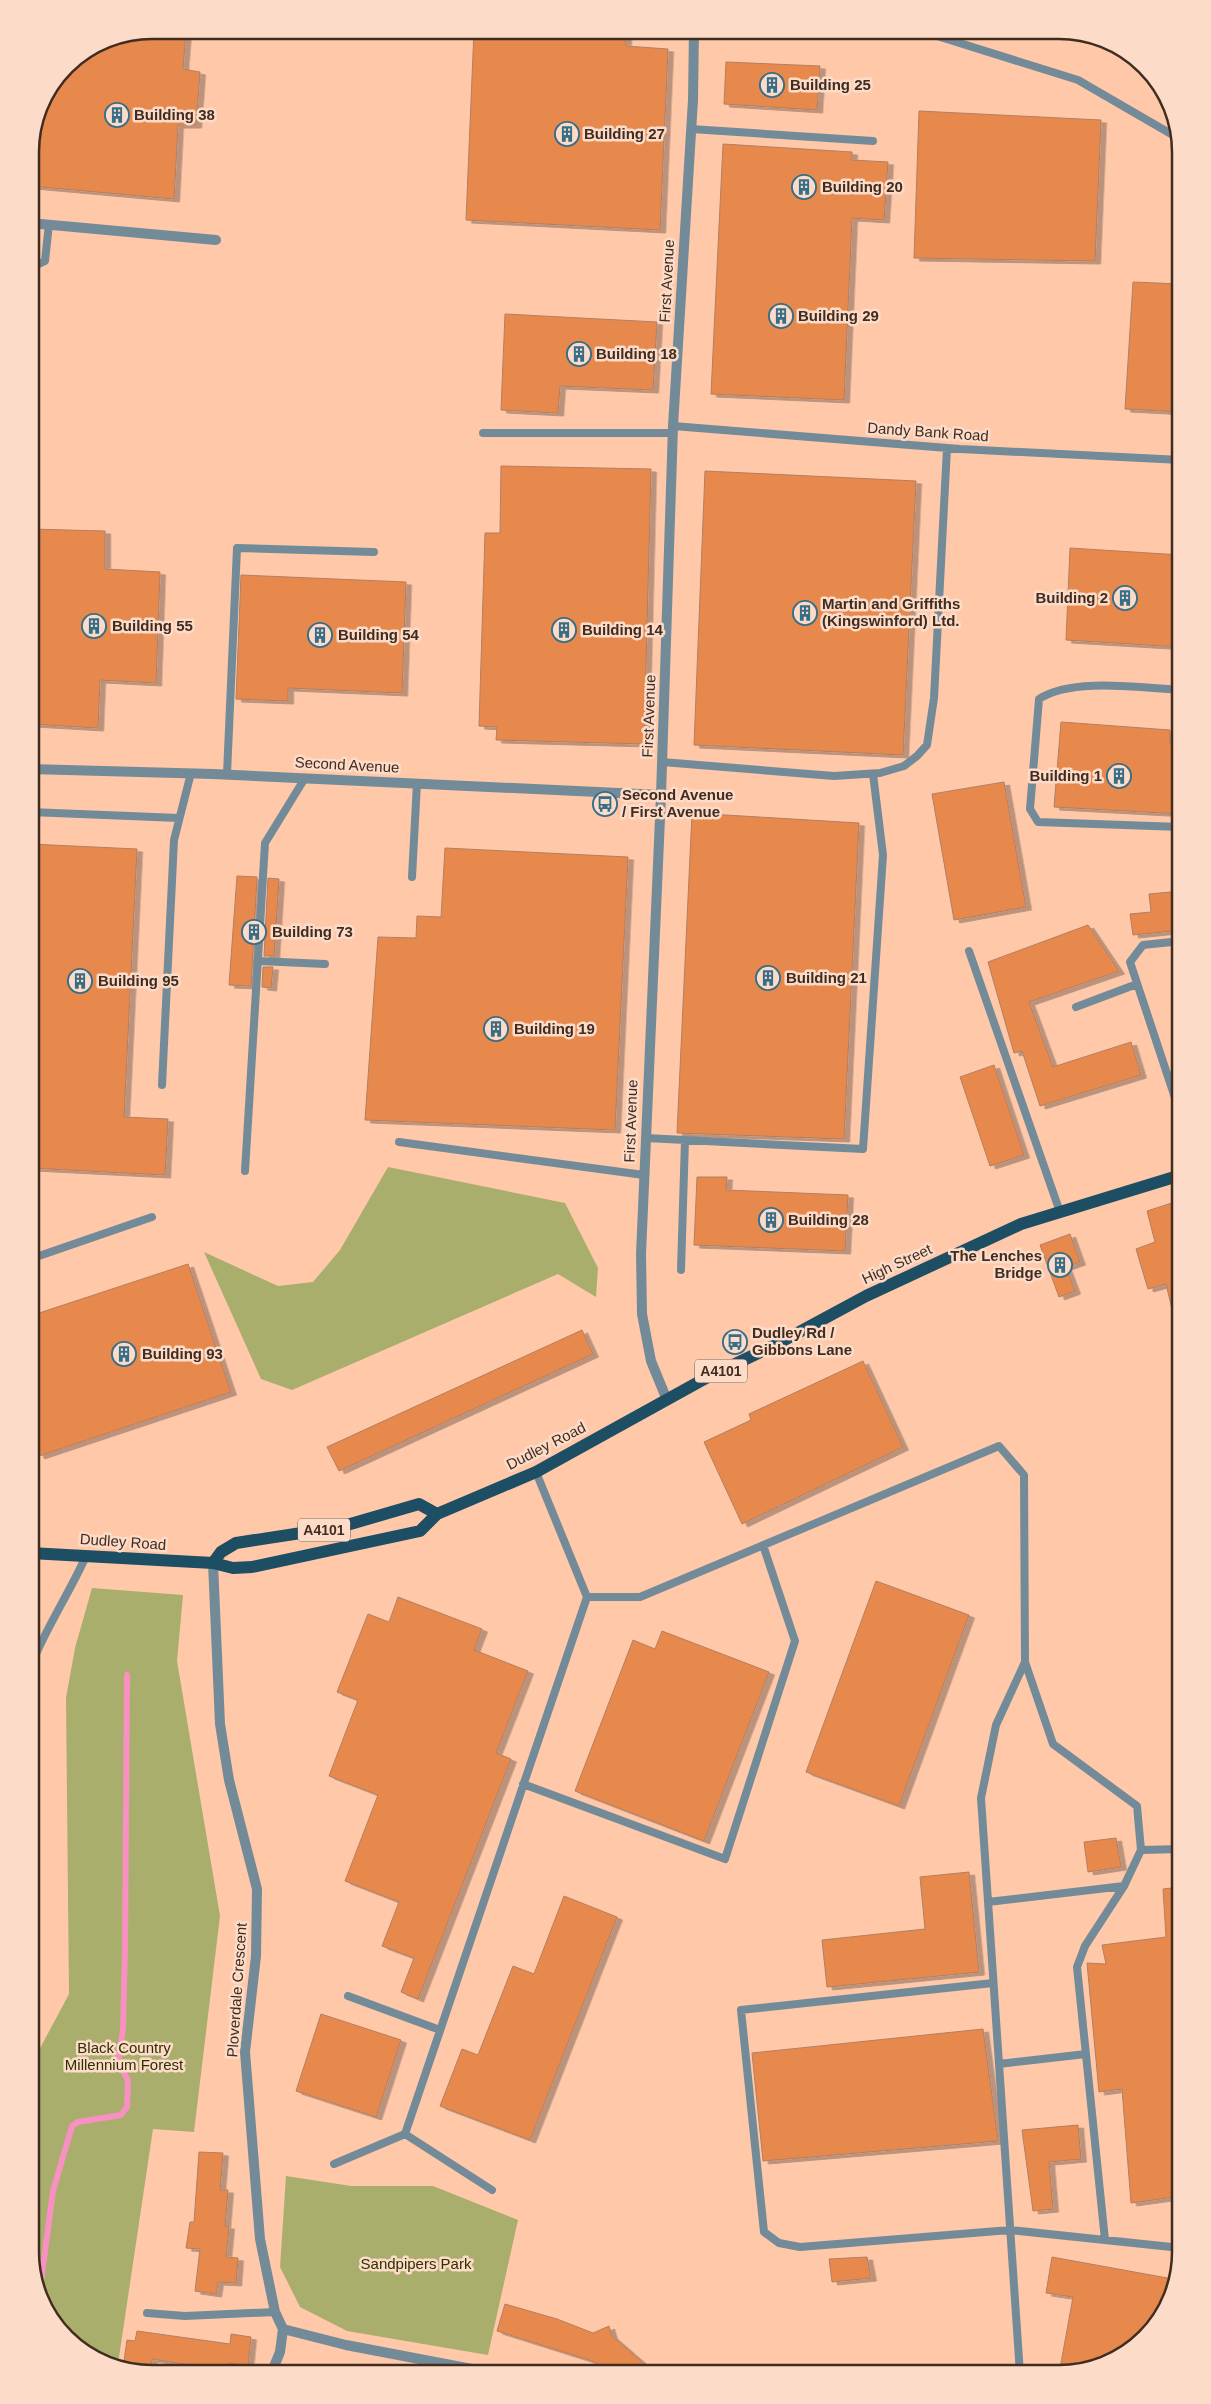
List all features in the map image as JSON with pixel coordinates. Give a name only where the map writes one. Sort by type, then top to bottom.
[{"type":"main road","name":"High Street","points":[[667,1400],[866,1296],[1022,1224],[1172,1178]]},
{"type":"main road","name":"Dudley Road","points":[[39,1553],[213,1563],[233,1568],[252,1567],[372,1543],[420,1531],[437,1514],[536,1472],[667,1400]]},
{"type":"main road","name":"A4101","points":[[213,1563],[222,1552],[236,1543],[340,1527],[419,1504],[437,1514]]},
{"type":"street","name":"First Avenue","points":[[667,1400],[651,1361],[642,1314],[641,1254],[661,795],[673,430],[691,129],[694,39]]},
{"type":"street","points":[[39,224],[216,240]]},
{"type":"street","name":"Second Avenue","points":[[39,769],[227,774],[661,795]]},
{"type":"street","name":"Ploverdale Crescent","points":[[213,1563],[220,1724],[229,1780],[257,1889],[256,1956],[245,2052],[260,2239],[275,2312],[283,2329]]},
{"type":"street","points":[[275,2365],[280,2352],[283,2329],[346,2345],[451,2365]]},
{"type":"lane","points":[[947,39],[1078,80],[1171,134]]},
{"type":"lane","points":[[691,129],[873,141]]},
{"type":"lane","points":[[39,262],[45,262],[48,224]]},
{"type":"lane","name":"Dandy Bank Road","points":[[483,433],[673,430],[947,448],[1172,460]]},
{"type":"lane","points":[[662,762],[815,775],[873,774],[904,766],[917,756],[926,745],[938,654],[947,448]]},
{"type":"lane","points":[[227,774],[237,548],[374,552]]},
{"type":"lane","points":[[1172,690],[1080,686],[1050,692],[1039,699],[1030,809],[1038,822],[1172,828]]},
{"type":"lane","points":[[162,1085],[174,840],[190,773]]},
{"type":"lane","points":[[646,1138],[863,1149],[883,855],[873,774]]},
{"type":"lane","points":[[245,1171],[265,843],[305,778]]},
{"type":"lane","points":[[412,876],[417,783]]},
{"type":"lane","points":[[39,812],[180,818]]},
{"type":"lane","points":[[1172,942],[1143,945],[1130,962],[1172,1089]]},
{"type":"lane","points":[[969,951],[1060,1212]]},
{"type":"lane","points":[[259,960],[324,964]]},
{"type":"lane","points":[[1076,1007],[1137,984]]},
{"type":"lane","points":[[681,1270],[685,1140]]},
{"type":"lane","points":[[399,1142],[644,1175]]},
{"type":"lane","points":[[39,1256],[152,1216]]},
{"type":"lane","points":[[587,1598],[640,1597],[999,1446],[1024,1475],[1025,1662],[1054,1744],[1137,1806],[1141,1850],[1124,1886],[1085,1946],[1077,1968],[1105,2240]]},
{"type":"lane","points":[[334,2164],[405,2134],[587,1598],[536,1472]]},
{"type":"lane","points":[[524,1784],[725,1859],[795,1641],[763,1545]]},
{"type":"lane","points":[[39,1649],[52,1621],[69,1594],[86,1556]]},
{"type":"lane","points":[[1019,2365],[981,1798],[996,1725],[1025,1662]]},
{"type":"lane","points":[[1141,1850],[1172,1849]]},
{"type":"lane","points":[[988,1902],[1124,1886]]},
{"type":"lane","points":[[994,1983],[741,2010],[764,2232],[779,2243],[800,2247],[1010,2230],[1172,2247]]},
{"type":"lane","points":[[348,1996],[440,2030]]},
{"type":"lane","points":[[999,2064],[1086,2054]]},
{"type":"lane","points":[[405,2134],[492,2190]]},
{"type":"lane","points":[[147,2313],[185,2316],[275,2312]]},
{"type":"green space","points":[[388,1167],[565,1203],[598,1268],[596,1297],[558,1274],[292,1390],[261,1379],[204,1252],[278,1286],[313,1282],[340,1250]]},
{"type":"green space","name":"Black Country Millennium Forest","points":[[92,1588],[183,1595],[177,1661],[220,1916],[194,2132],[153,2129],[119,2360],[109,2357],[83,2342],[62,2321],[47,2295],[41,2274],[39,2252],[39,2050],[69,1994],[66,1698],[75,1648]]},
{"type":"green space","name":"Sandpipers Park","points":[[286,2176],[351,2186],[433,2186],[518,2220],[488,2355],[347,2331],[300,2307],[280,2267]]},
{"type":"building","name":"Building 38","points":[[145,39],[185,39],[183,69],[200,72],[196,125],[178,125],[174,199],[39,187],[40,137],[50,102],[62,83],[77,67],[102,50],[130,41]]},
{"type":"building","name":"Building 27","points":[[474,39],[626,39],[626,46],[668,49],[660,230],[466,220]]},
{"type":"building","name":"Building 25","points":[[726,62],[820,66],[817,110],[724,104]]},
{"type":"building","points":[[919,111],[1101,120],[1095,261],[914,258]]},
{"type":"building","name":"Building 29","points":[[723,144],[852,152],[852,160],[888,162],[884,220],[852,218],[844,400],[711,394]]},
{"type":"building","points":[[1133,282],[1172,284],[1172,412],[1125,409]]},
{"type":"building","name":"Building 18","points":[[505,314],[657,322],[653,390],[560,386],[558,413],[501,410]]},
{"type":"building","name":"Building 14","points":[[501,466],[651,469],[644,744],[496,740],[497,727],[479,726],[485,533],[500,533]]},
{"type":"building","name":"Martin and Griffiths (Kingswinford) Ltd.","points":[[705,471],[916,481],[903,755],[694,745]]},
{"type":"building","name":"Building 55","points":[[39,529],[105,531],[105,569],[160,572],[156,683],[100,680],[98,728],[39,725]]},
{"type":"building","name":"Building 2","points":[[1070,548],[1172,554],[1172,646],[1066,640]]},
{"type":"building","name":"Building 54","points":[[241,575],[406,582],[402,693],[288,688],[288,701],[236,699]]},
{"type":"building","name":"Building 1","points":[[1061,722],[1170,730],[1170,744],[1172,744],[1172,814],[1054,807]]},
{"type":"building","points":[[1004,782],[1026,907],[954,920],[932,794]]},
{"type":"building","name":"Building 21","points":[[692,813],[859,823],[844,1139],[677,1133]]},
{"type":"building","name":"Building 95","points":[[39,844],[137,849],[124,1117],[168,1119],[165,1175],[39,1168]]},
{"type":"building","name":"Building 19","points":[[445,848],[628,857],[615,1130],[365,1120],[378,937],[416,938],[417,916],[441,917]]},
{"type":"building","points":[[237,876],[257,877],[251,986],[229,985]]},
{"type":"building","points":[[268,878],[279,879],[274,956],[264,956]]},
{"type":"building","points":[[1172,892],[1172,931],[1133,935],[1130,914],[1151,912],[1149,894]]},
{"type":"building","points":[[1088,925],[1119,971],[1029,1002],[1053,1067],[1131,1042],[1141,1075],[1040,1106],[1022,1051],[1014,1053],[988,962]]},
{"type":"building","points":[[263,967],[273,967],[271,988],[262,987]]},
{"type":"building","points":[[994,1065],[1024,1155],[990,1166],[960,1077]]},
{"type":"building","name":"Building 28","points":[[697,1177],[727,1177],[726,1190],[848,1195],[845,1251],[694,1245]]},
{"type":"building","points":[[1172,1203],[1172,1309],[1166,1284],[1148,1289],[1136,1249],[1155,1242],[1147,1211]]},
{"type":"building","name":"The Lenches Bridge","points":[[1070,1234],[1080,1262],[1066,1267],[1075,1291],[1059,1297],[1040,1245]]},
{"type":"building","name":"Building 93","points":[[188,1264],[231,1392],[39,1456],[39,1313]]},
{"type":"building","points":[[582,1330],[593,1354],[339,1471],[327,1447]]},
{"type":"building","points":[[863,1361],[903,1447],[742,1524],[704,1442],[751,1420],[749,1414]]},
{"type":"building","points":[[876,1581],[969,1615],[899,1806],[806,1772]]},
{"type":"building","points":[[398,1597],[482,1629],[474,1650],[528,1671],[496,1753],[511,1759],[418,1999],[401,1992],[414,1958],[382,1946],[399,1902],[345,1881],[378,1795],[329,1776],[358,1700],[337,1692],[368,1614],[389,1622]]},
{"type":"building","points":[[662,1631],[769,1672],[704,1841],[575,1791],[633,1640],[655,1649]]},
{"type":"building","points":[[1116,1838],[1121,1867],[1088,1872],[1084,1842]]},
{"type":"building","points":[[969,1872],[979,1972],[827,1987],[822,1940],[925,1929],[920,1877]]},
{"type":"building","points":[[1172,1888],[1172,2197],[1131,2203],[1122,2089],[1099,2092],[1087,1963],[1106,1964],[1102,1945],[1166,1937],[1163,1889]]},
{"type":"building","points":[[564,1896],[617,1917],[530,2140],[440,2106],[462,2049],[478,2055],[513,1966],[534,1974]]},
{"type":"building","points":[[321,2014],[401,2040],[376,2117],[296,2091]]},
{"type":"building","points":[[983,2029],[998,2141],[763,2161],[752,2053]]},
{"type":"building","points":[[1078,2125],[1081,2159],[1049,2162],[1053,2209],[1033,2211],[1022,2130]]},
{"type":"building","points":[[199,2152],[223,2153],[220,2190],[228,2190],[225,2226],[229,2226],[226,2257],[238,2258],[236,2283],[218,2282],[216,2294],[195,2291],[200,2249],[186,2248],[190,2222],[194,2222]]},
{"type":"building","points":[[867,2257],[871,2278],[832,2282],[829,2259]]},
{"type":"building","points":[[1052,2257],[1169,2278],[1161,2302],[1144,2327],[1134,2337],[1102,2357],[1066,2365],[1061,2365],[1073,2297],[1046,2293]]},
{"type":"building","points":[[505,2304],[557,2319],[593,2333],[609,2326],[612,2336],[646,2365],[598,2365],[592,2361],[497,2331]]},
{"type":"building","points":[[137,2331],[230,2344],[231,2334],[251,2337],[248,2365],[229,2363],[229,2365],[190,2365],[152,2359],[151,2365],[124,2361],[127,2340],[135,2341]]},
{"type":"waterway","points":[[42,2276],[53,2191],[72,2126],[78,2122],[121,2115],[127,2107],[128,2080],[118,2063],[123,2029],[125,1950],[127,1675]]},
{"type":"place","name":"Building 25","points":[[772,85]]},
{"type":"place","name":"Building 38","points":[[117,115]]},
{"type":"place","name":"Building 27","points":[[567,134]]},
{"type":"place","name":"Building 20","points":[[804,187]]},
{"type":"place","name":"Building 29","points":[[781,316]]},
{"type":"place","name":"Building 18","points":[[579,354]]},
{"type":"place","name":"Building 2","points":[[1125,598]]},
{"type":"place","name":"Martin and Griffiths (Kingswinford) Ltd.","points":[[805,613]]},
{"type":"place","name":"Building 55","points":[[94,626]]},
{"type":"place","name":"Building 14","points":[[564,630]]},
{"type":"place","name":"Building 54","points":[[320,635]]},
{"type":"place","name":"Building 1","points":[[1119,776]]},
{"type":"place","name":"Second Avenue / First Avenue","points":[[605,804]]},
{"type":"place","name":"Building 73","points":[[254,932]]},
{"type":"place","name":"Building 21","points":[[768,978]]},
{"type":"place","name":"Building 95","points":[[80,981]]},
{"type":"place","name":"Building 19","points":[[496,1029]]},
{"type":"place","name":"Building 28","points":[[771,1220]]},
{"type":"place","name":"The Lenches Bridge","points":[[1060,1265]]},
{"type":"place","name":"Dudley Rd / Gibbons Lane","points":[[735,1342]]},
{"type":"place","name":"Building 93","points":[[124,1354]]}]
